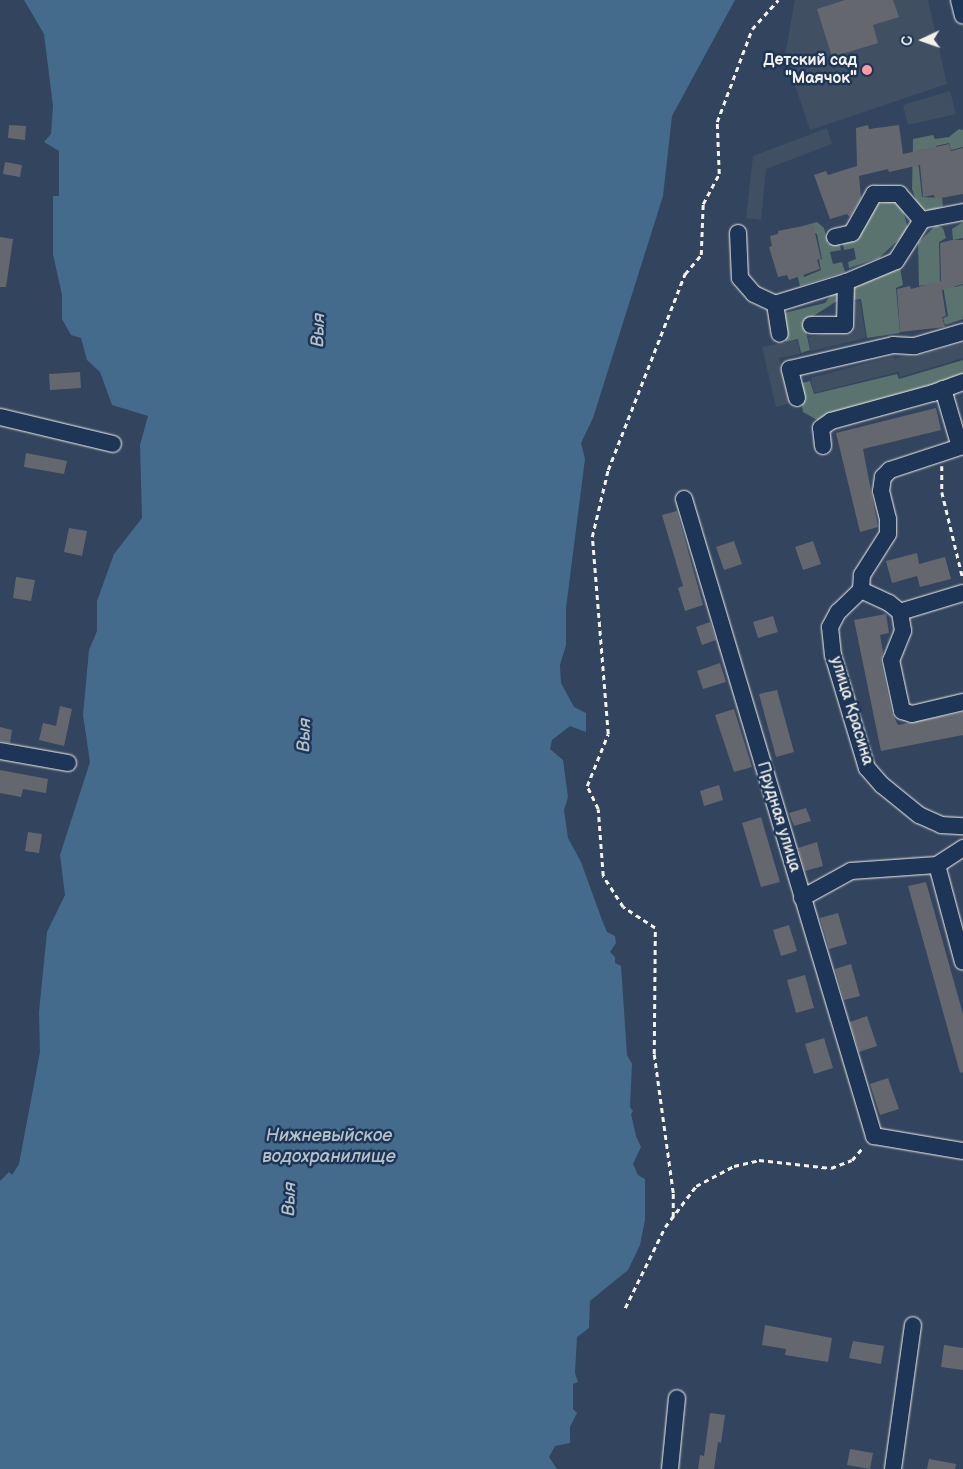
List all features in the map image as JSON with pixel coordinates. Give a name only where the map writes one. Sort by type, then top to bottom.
[{"type":"street","points":[[835,237],[852,232],[874,194],[900,194],[922,220]]},
{"type":"street","points":[[738,233],[740,278],[754,294],[775,304],[846,282],[896,261],[922,220],[963,212]]},
{"type":"street","points":[[811,325],[845,325],[846,282]]},
{"type":"street","points":[[775,304],[780,334]]},
{"type":"street","points":[[797,398],[790,368],[893,345],[915,346],[963,332]]},
{"type":"street","points":[[822,446],[820,428],[831,421],[963,382]]},
{"type":"street","points":[[943,389],[961,447],[890,470],[883,478],[880,491],[888,519],[888,534],[862,575],[862,590],[889,603],[900,612],[903,632],[891,660],[902,711],[912,714],[963,702]]},
{"type":"street","points":[[0,417],[113,444]]},
{"type":"street","name":"Прудная улица","points":[[684,499],[874,1136]]},
{"type":"street","name":"улица Красина","points":[[862,590],[838,612],[830,628],[833,655],[867,768],[882,785],[919,815],[941,825],[963,826]]},
{"type":"street","points":[[900,612],[963,593]]},
{"type":"street","points":[[0,751],[68,763]]},
{"type":"street","points":[[802,898],[822,884],[863,867],[938,865],[963,848]]},
{"type":"street","points":[[938,865],[963,962]]},
{"type":"street","points":[[874,1136],[963,1150]]},
{"type":"street","points":[[893,1469],[913,1325]]},
{"type":"street","points":[[670,1469],[677,1398]]},
{"type":"path","points":[[673,1217],[673,1193],[654,1054],[655,928],[623,907],[603,876],[598,809],[587,786],[608,734],[592,538],[608,470],[685,274],[701,255],[703,204],[719,174],[717,122],[752,29],[778,0]]},
{"type":"path","points":[[943,452],[942,492],[963,579]]},
{"type":"path","points":[[625,1308],[673,1217],[696,1186],[734,1166],[779,1160],[831,1168],[852,1160],[874,1136]]},
{"type":"shaded area","name":"Детский сад \"Маячок\"","points":[[795,0],[928,0],[947,84],[810,130],[785,55]]},
{"type":"shaded area","points":[[950,91],[956,114],[908,125],[903,105]]},
{"type":"shaded area","points":[[827,128],[832,144],[766,169],[761,220],[746,218],[753,156]]},
{"type":"shaded area","points":[[860,300],[866,338],[811,351],[808,337],[849,329],[844,303]]},
{"type":"shaded area","points":[[798,340],[800,354],[779,358],[790,403],[776,407],[762,347]]},
{"type":"shaded area","points":[[963,343],[963,358],[900,377],[898,372],[814,393],[811,378],[893,356],[894,359],[911,354],[912,357]]},
{"type":"green space","points":[[959,129],[963,130],[963,147],[951,150],[949,143],[936,146],[936,151],[932,148],[917,151],[922,197],[942,198],[943,206],[933,211],[919,208],[912,189],[913,139],[933,135],[935,139],[949,137]]},
{"type":"green space","points":[[895,201],[901,204],[908,228],[907,232],[879,258],[849,268],[848,262],[856,259],[854,248],[844,250],[843,244],[855,239],[876,204]]},
{"type":"green space","points":[[817,222],[824,228],[828,244],[839,242],[841,250],[830,252],[833,264],[842,262],[845,272],[800,286],[797,274],[803,273],[804,277],[821,270],[819,260],[822,259],[817,234],[803,226]]},
{"type":"green space","points":[[963,222],[963,238],[953,240],[952,229]]},
{"type":"green space","points":[[936,225],[943,228],[946,238],[939,242],[940,283],[919,286],[918,243]]},
{"type":"green space","points":[[900,267],[903,285],[896,288],[900,333],[867,338],[861,299],[847,301],[859,279]]},
{"type":"green space","points":[[953,284],[955,287],[963,285],[963,319],[945,325],[943,318],[948,316],[943,286]]},
{"type":"green space","points":[[838,292],[837,301],[804,322],[810,350],[801,353],[798,339],[786,342],[780,314],[825,303],[832,294]]},
{"type":"green space","points":[[963,360],[963,378],[817,420],[803,412],[798,384],[810,381],[814,394],[897,374],[899,379]]},
{"type":"water","name":"Нижневыйское водохранилище","points":[[24,0],[735,0],[672,116],[663,196],[593,418],[581,443],[585,459],[566,608],[566,645],[560,665],[561,683],[574,707],[586,713],[586,732],[570,726],[552,740],[550,749],[563,760],[568,797],[564,810],[568,838],[581,862],[607,932],[615,936],[616,943],[610,952],[615,957],[615,963],[621,966],[627,1055],[632,1064],[630,1107],[633,1111],[631,1114],[636,1136],[641,1147],[633,1164],[638,1175],[645,1179],[645,1220],[640,1245],[628,1270],[590,1301],[589,1328],[577,1337],[575,1373],[578,1382],[573,1384],[573,1409],[577,1413],[570,1427],[570,1443],[555,1446],[549,1457],[557,1469],[0,1469],[0,1181],[9,1172],[12,1175],[19,1164],[40,1052],[39,1012],[47,932],[65,895],[60,855],[90,762],[83,715],[89,650],[97,631],[97,601],[114,554],[142,518],[140,445],[148,416],[112,405],[100,372],[87,360],[81,338],[71,335],[62,319],[62,295],[53,254],[53,196],[59,196],[59,151],[44,142],[51,134],[53,106],[44,34]]},
{"type":"building","points":[[845,0],[893,0],[899,17],[873,25],[878,43],[832,57],[817,9]]},
{"type":"building","points":[[9,125],[26,126],[25,140],[8,138]]},
{"type":"building","points":[[868,125],[869,129],[899,125],[903,154],[949,144],[951,151],[963,148],[963,194],[935,199],[934,195],[923,197],[920,165],[889,172],[888,169],[859,176],[861,198],[850,217],[847,214],[830,219],[814,175],[826,171],[828,175],[857,166],[856,128]]},
{"type":"building","points":[[5,162],[22,165],[20,177],[3,174]]},
{"type":"building","points":[[813,224],[821,259],[817,260],[820,269],[789,280],[787,275],[778,277],[769,247],[772,246],[770,236],[778,234],[778,231]]},
{"type":"building","points":[[0,237],[13,239],[6,287],[0,287]]},
{"type":"building","points":[[963,240],[963,284],[942,290],[941,284],[946,316],[942,317],[945,327],[900,332],[897,289],[910,286],[911,289],[941,281],[940,243]]},
{"type":"building","points":[[80,372],[81,388],[50,390],[49,374]]},
{"type":"building","points":[[936,408],[941,430],[863,449],[878,527],[860,532],[836,433]]},
{"type":"building","points":[[26,453],[67,461],[64,474],[24,467]]},
{"type":"building","points":[[677,511],[703,605],[685,611],[678,588],[683,586],[662,515]]},
{"type":"building","points":[[69,528],[87,531],[82,556],[64,552]]},
{"type":"building","points":[[734,541],[742,564],[724,570],[716,547]]},
{"type":"building","points":[[813,541],[821,564],[803,570],[795,547]]},
{"type":"building","points":[[917,553],[919,564],[945,557],[951,579],[920,587],[917,576],[892,583],[886,561]]},
{"type":"building","points":[[16,577],[35,580],[31,601],[13,598]]},
{"type":"building","points":[[886,614],[889,633],[880,635],[883,652],[881,662],[892,713],[898,725],[963,712],[963,735],[881,751],[854,620]]},
{"type":"building","points":[[773,616],[778,632],[758,638],[753,622]]},
{"type":"building","points":[[710,622],[716,640],[702,645],[696,627]]},
{"type":"building","points":[[720,663],[726,682],[703,689],[697,671]]},
{"type":"building","points":[[777,690],[794,752],[776,757],[759,694]]},
{"type":"building","points":[[60,706],[72,709],[64,746],[39,740],[43,723],[56,726]]},
{"type":"building","points":[[734,709],[752,767],[734,772],[715,715]]},
{"type":"building","points":[[0,727],[12,730],[10,743],[0,741]]},
{"type":"building","points":[[0,770],[48,779],[46,793],[23,789],[21,797],[0,793]]},
{"type":"building","points":[[719,785],[723,800],[704,806],[700,791]]},
{"type":"building","points":[[806,808],[811,821],[794,826],[789,813]]},
{"type":"building","points":[[761,817],[780,882],[761,887],[742,823]]},
{"type":"building","points":[[28,832],[42,834],[39,853],[25,851]]},
{"type":"building","points":[[817,842],[823,866],[805,871],[798,848]]},
{"type":"building","points":[[926,882],[963,1014],[963,1072],[960,1073],[908,886]]},
{"type":"building","points":[[838,913],[847,944],[829,949],[820,918]]},
{"type":"building","points":[[789,925],[797,951],[781,956],[773,930]]},
{"type":"building","points":[[851,964],[860,996],[844,1000],[835,969]]},
{"type":"building","points":[[805,975],[814,1008],[796,1013],[787,980]]},
{"type":"building","points":[[867,1016],[877,1046],[859,1052],[850,1022]]},
{"type":"building","points":[[824,1038],[833,1068],[814,1074],[805,1044]]},
{"type":"building","points":[[888,1078],[899,1109],[880,1115],[870,1084]]},
{"type":"building","points":[[765,1325],[832,1338],[828,1362],[785,1355],[786,1349],[762,1345]]},
{"type":"building","points":[[853,1341],[884,1346],[881,1364],[849,1358]]},
{"type":"building","points":[[944,1345],[963,1348],[963,1370],[941,1367]]},
{"type":"building","points":[[710,1413],[725,1415],[721,1443],[718,1442],[714,1469],[698,1469],[700,1455],[704,1456]]},
{"type":"building","points":[[850,1449],[873,1453],[870,1469],[847,1465]]},
{"type":"building","points":[[929,1459],[956,1464],[955,1469],[927,1469]]},
{"type":"place","name":"Детский сад \"Маячок\"","points":[[867,70]]},
{"type":"water label","name":"Выя","points":[[319,330]]},
{"type":"water label","name":"Выя","points":[[305,735]]},
{"type":"water label","name":"Выя","points":[[290,1199]]}]
